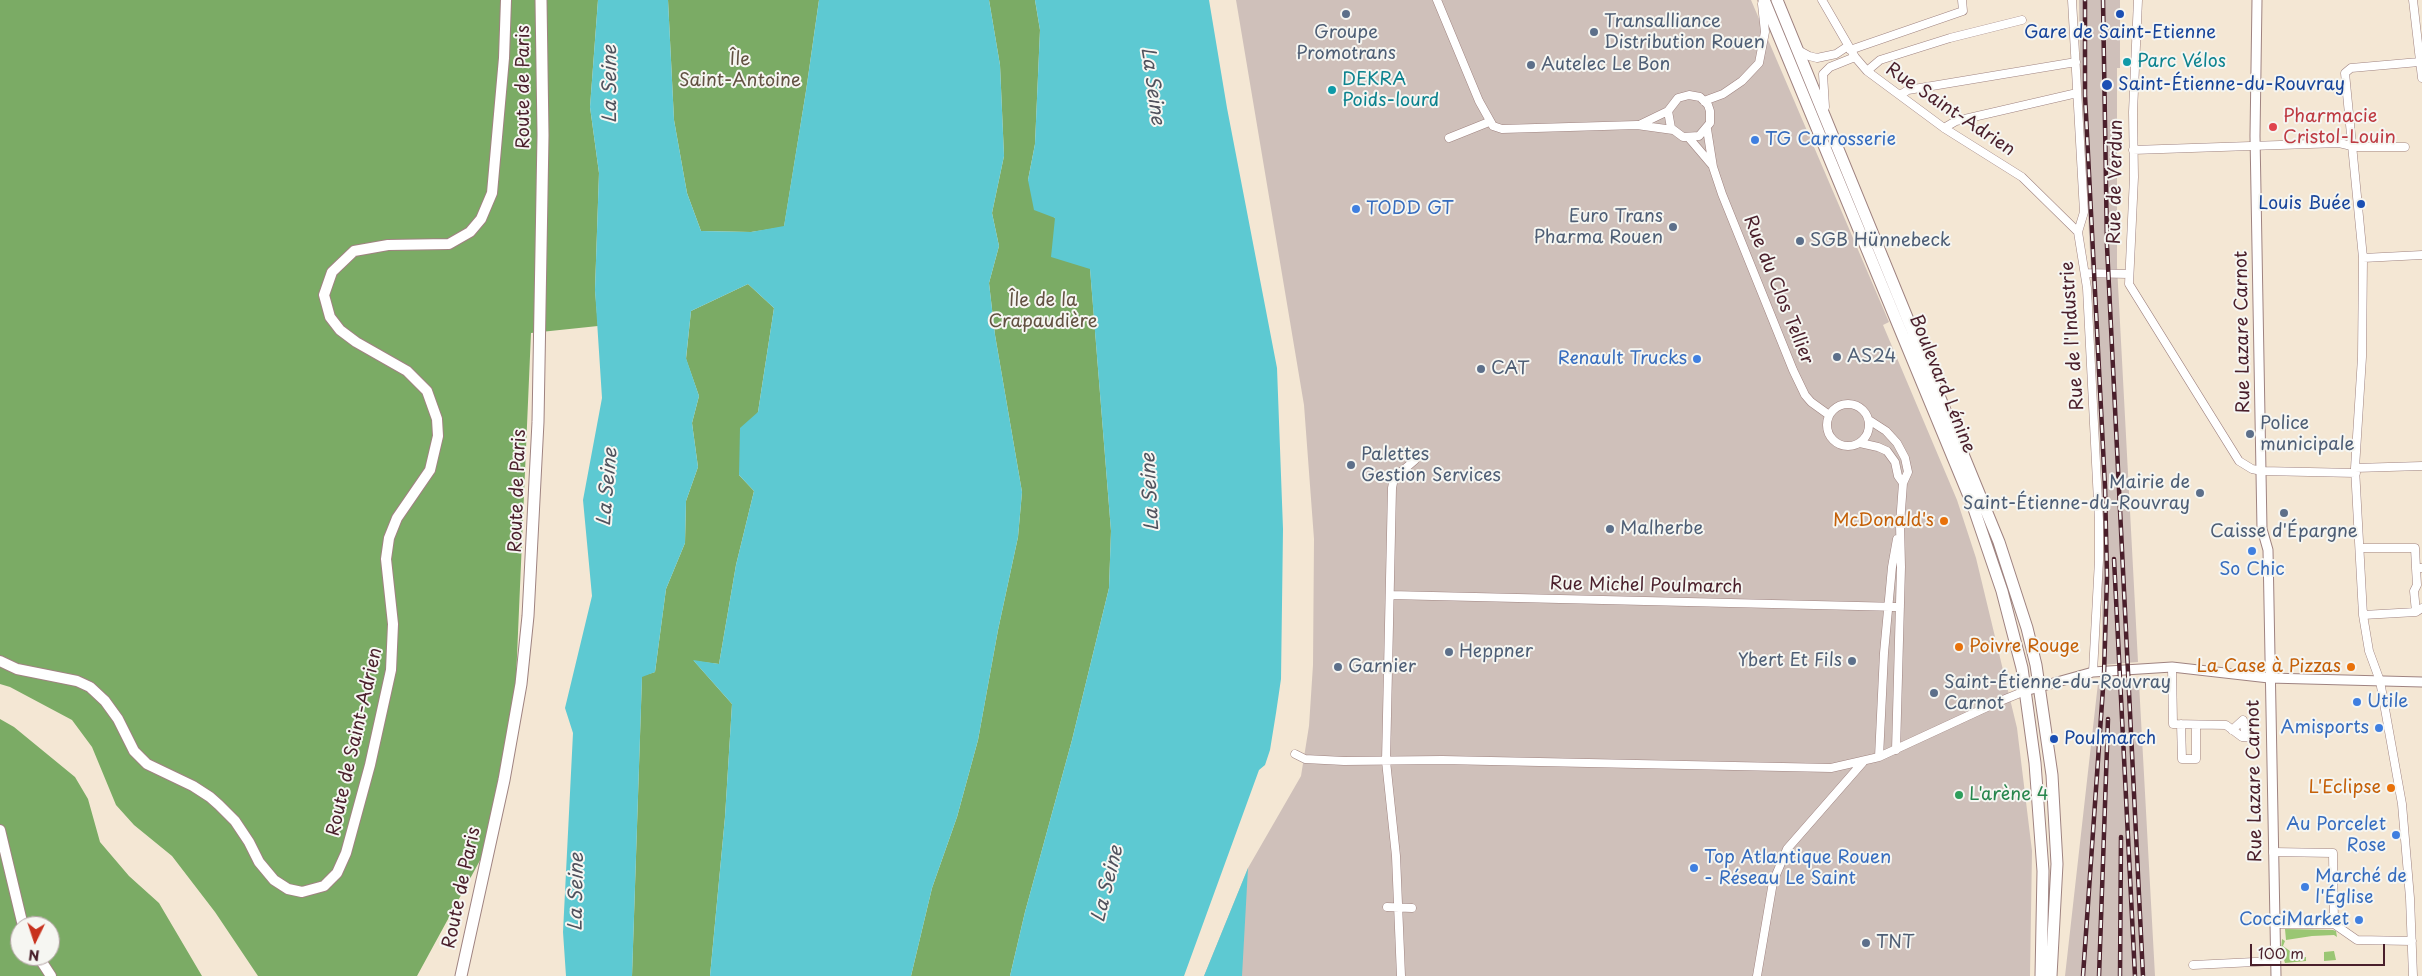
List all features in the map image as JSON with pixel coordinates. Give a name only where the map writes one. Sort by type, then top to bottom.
[{"type":"main road","name":"Route de Saint-Adrien","points":[[0,661],[17,669],[77,680],[90,687],[105,700],[118,719],[134,751],[147,764],[210,796],[234,821],[249,842],[259,862],[274,880],[288,889],[302,892],[324,886],[337,873],[346,853],[370,764],[391,670],[393,624],[386,559],[389,538],[397,518],[430,470],[436,453],[438,436],[437,419],[427,391],[407,371],[356,342],[340,330],[330,318],[324,295],[332,272],[354,251],[388,245],[449,244],[470,232],[481,219],[492,193],[504,58],[506,0]]},
{"type":"main road","name":"Route de Paris","points":[[461,976],[504,780],[521,684],[530,592],[539,354],[542,135],[541,0]]},
{"type":"main road","name":"Boulevard Lénine","points":[[1763,0],[1984,533],[2012,624],[2022,668],[2032,728],[2043,871],[2041,976]]},
{"type":"main road","name":"Boulevard Lénine","points":[[1777,0],[1999,542],[2027,628],[2039,687],[2052,775],[2057,864],[2051,976]]},
{"type":"main road","points":[[0,830],[20,916]]},
{"type":"street","points":[[1437,0],[1490,122],[1449,138]]},
{"type":"street","points":[[1704,101],[1723,94],[1742,81],[1759,63],[1765,32],[1763,0]]},
{"type":"street","name":"Rue Saint-Adrien","points":[[1822,0],[1849,48],[1867,71],[1944,128],[2022,176],[2078,232]]},
{"type":"street","points":[[1797,49],[1817,58],[1836,54],[1849,48],[1963,11],[1962,0]]},
{"type":"street","name":"Rue de l'Industrie","points":[[2072,0],[2084,212],[2078,232],[2085,273],[2099,521],[2100,560],[2093,672]]},
{"type":"street","name":"Rue de Verdun","points":[[2128,274],[2132,228],[2133,112],[2138,0]]},
{"type":"street","name":"Rue Lazare Carnot","points":[[2258,0],[2255,147],[2262,529],[2268,550],[2276,976]]},
{"type":"street","points":[[2413,0],[2419,17],[2419,62],[2422,78]]},
{"type":"street","points":[[1867,71],[1880,60],[1950,38],[2022,20]]},
{"type":"street","points":[[1826,119],[1823,74],[1830,67],[1855,57]]},
{"type":"street","points":[[1900,95],[1908,90],[2076,62]]},
{"type":"street","points":[[2419,62],[2351,68],[2345,73],[2350,144],[2362,258],[2362,357],[2355,470],[2363,615],[2369,651],[2380,680],[2402,804],[2413,976],[2422,975]]},
{"type":"street","points":[[1944,128],[1956,121],[2077,93]]},
{"type":"street","name":"Rue du Clos Tellier","points":[[1637,125],[1668,112],[1674,102],[1683,96],[1694,96],[1704,101],[1710,111],[1707,128],[1713,167],[1805,395],[1829,416]]},
{"type":"street","points":[[1668,112],[1669,123],[1673,130]]},
{"type":"street","name":"Rue du Clos Tellier","points":[[1490,122],[1493,126],[1502,128],[1637,125],[1673,130],[1678,135],[1689,138],[1713,167]]},
{"type":"street","points":[[1689,138],[1699,136],[1707,128]]},
{"type":"street","points":[[2133,150],[2350,144],[2356,147],[2405,147]]},
{"type":"street","points":[[2362,258],[2422,255]]},
{"type":"street","points":[[2085,273],[2128,274],[2129,284],[2239,461],[2252,469],[2262,471],[2355,470],[2422,466]]},
{"type":"street","points":[[1896,750],[1900,524],[1903,483],[1908,472],[1905,458],[1897,443],[1886,431],[1869,420],[1863,410],[1850,404],[1838,406],[1829,416],[1827,429],[1833,441],[1846,447],[1860,443],[1887,451],[1895,462],[1898,476],[1903,483]]},
{"type":"street","points":[[1860,443],[1868,432],[1869,420]]},
{"type":"street","points":[[1401,976],[1399,908],[1386,761],[1393,481],[1415,460]]},
{"type":"street","points":[[1879,757],[1884,654],[1892,567],[1900,524]]},
{"type":"street","points":[[2360,548],[2415,548],[2419,568],[2414,591],[2419,610],[2363,615]]},
{"type":"street","name":"Rue Michel Poulmarch","points":[[1390,595],[1900,607]]},
{"type":"street","points":[[2172,667],[2173,724],[2226,725],[2232,730],[2242,737],[2250,738],[2243,720],[2232,730]]},
{"type":"street","points":[[1295,754],[1305,759],[1317,760],[1451,760],[1819,768],[1879,757],[2025,691],[2093,672],[2172,667],[2270,678],[2422,682]]},
{"type":"street","points":[[2181,724],[2182,759],[2196,759],[2196,725]]},
{"type":"street","points":[[1757,976],[1773,882],[1787,848],[1864,761]]},
{"type":"street","points":[[2273,852],[2333,853],[2334,924]]},
{"type":"street","points":[[1387,908],[1412,908]]},
{"type":"street","points":[[2274,928],[2334,924],[2357,940],[2412,940]]},
{"type":"street","points":[[2193,965],[2275,961]]},
{"type":"shaded area","points":[[1236,0],[1751,0],[1889,322],[1883,325],[1957,500],[1976,558],[2017,728],[2032,851],[2030,976],[1204,976],[1248,868],[1301,776],[1309,726],[1313,665],[1314,539],[1304,405]]},
{"type":"shaded area","points":[[2079,0],[2120,0],[2120,68],[2117,68],[2117,266],[2138,662],[2102,665],[2102,484],[2080,61]]},
{"type":"shaded area","points":[[2098,683],[2139,683],[2155,976],[2065,976]]},
{"type":"green space","points":[[0,0],[598,0],[590,107],[599,173],[595,290],[598,326],[531,333],[515,702],[484,853],[417,976],[258,976],[215,912],[172,856],[134,825],[116,805],[92,747],[72,720],[10,687],[0,684]]},
{"type":"green space","name":"Île Saint-Antoine","points":[[668,0],[819,0],[784,227],[751,232],[701,231],[687,193],[674,120]]},
{"type":"green space","name":"Île de la Crapaudière","points":[[989,0],[1035,0],[1040,30],[1035,144],[1028,180],[1090,268],[1111,531],[1109,588],[1072,740],[1025,912],[1010,976],[911,976],[932,888],[957,817],[978,740],[998,630],[1018,537],[1022,492],[995,335],[989,283],[999,246],[992,213],[1004,156],[1000,65]]},
{"type":"green space","points":[[748,284],[774,308],[758,412],[739,475],[754,491],[736,565],[719,664],[694,661],[732,704],[725,817],[710,976],[632,976],[642,676],[655,672],[666,589],[685,543],[686,501],[698,467],[692,423],[699,396],[686,359],[691,311]]},
{"type":"green space","points":[[0,719],[14,727],[75,777],[88,799],[100,842],[129,876],[159,903],[202,976],[0,976]]},
{"type":"green space","points":[[2285,929],[2333,930],[2336,931],[2337,937],[2334,935],[2312,936],[2286,940]]},
{"type":"green space","points":[[2282,939],[2285,941],[2283,946],[2290,951],[2290,959],[2306,957],[2306,961],[2285,963],[2281,950]]},
{"type":"green space","points":[[2334,951],[2336,960],[2324,961],[2324,952]]},
{"type":"water","name":"La Seine","points":[[598,0],[668,0],[674,120],[687,193],[701,231],[751,232],[784,226],[819,0],[989,0],[1000,65],[1004,156],[992,213],[999,246],[989,283],[995,335],[1022,492],[1018,537],[998,630],[978,740],[957,817],[932,888],[911,976],[710,976],[725,817],[732,704],[693,660],[719,664],[736,565],[754,491],[739,475],[740,428],[758,412],[774,308],[748,284],[691,311],[686,358],[699,396],[692,423],[698,467],[686,501],[685,543],[666,589],[655,672],[642,677],[632,976],[566,976],[563,932],[573,733],[565,708],[592,596],[583,500],[602,398],[595,290],[599,173],[590,107]]},
{"type":"water","name":"La Seine","points":[[1035,0],[1209,0],[1227,108],[1277,368],[1283,529],[1281,679],[1276,713],[1270,750],[1265,765],[1259,770],[1184,976],[1010,976],[1025,912],[1072,740],[1109,588],[1111,531],[1090,269],[1051,257],[1055,218],[1034,210],[1028,180],[1035,144],[1040,30]]},
{"type":"water","points":[[1248,868],[1242,976],[1204,976]]},
{"type":"railway","points":[[2083,976],[2104,674],[2107,577],[2105,487],[2085,95],[2085,0]]},
{"type":"railway","points":[[2103,0],[2107,246],[2143,976]]},
{"type":"railway","points":[[2114,559],[2135,976]]},
{"type":"railway","points":[[2099,976],[2108,719]]},
{"type":"railway","points":[[2120,976],[2121,837]]},
{"type":"place","name":"Groupe Promotrans","points":[[1346,14]]},
{"type":"place","name":"Gare de Saint-Etienne","points":[[2120,14]]},
{"type":"place","name":"Transalliance Distribution Rouen","points":[[1594,32]]},
{"type":"place","name":"Parc Vélos","points":[[2127,62]]},
{"type":"place","name":"Autelec Le Bon","points":[[1531,65]]},
{"type":"place","name":"Saint-Étienne-du-Rouvray","points":[[2107,85]]},
{"type":"place","name":"DEKRA Poids-lourd","points":[[1332,90]]},
{"type":"place","name":"Pharmacie Cristol-Louin","points":[[2273,127]]},
{"type":"place","name":"TG Carrosserie","points":[[1755,140]]},
{"type":"place","name":"Louis Buée","points":[[2361,204]]},
{"type":"place","name":"TODD GT","points":[[1356,209]]},
{"type":"place","name":"Euro Trans Pharma Rouen","points":[[1673,227]]},
{"type":"place","name":"SGB Hünnebeck","points":[[1800,241]]},
{"type":"place","name":"AS24","points":[[1837,357]]},
{"type":"place","name":"Renault Trucks","points":[[1697,359]]},
{"type":"place","name":"CAT","points":[[1481,369]]},
{"type":"place","name":"Police municipale","points":[[2250,434]]},
{"type":"place","name":"Palettes Gestion Services","points":[[1351,465]]},
{"type":"place","name":"Mairie de Saint-Étienne-du-Rouvray","points":[[2200,493]]},
{"type":"place","name":"Caisse d'Épargne","points":[[2284,513]]},
{"type":"place","name":"McDonald's","points":[[1944,521]]},
{"type":"place","name":"Malherbe","points":[[1610,529]]},
{"type":"place","name":"So Chic","points":[[2252,551]]},
{"type":"place","name":"Poivre Rouge","points":[[1959,647]]},
{"type":"place","name":"Heppner","points":[[1449,652]]},
{"type":"place","name":"Ybert Et Fils","points":[[1852,661]]},
{"type":"place","name":"Garnier","points":[[1338,667]]},
{"type":"place","name":"La Case à Pizzas","points":[[2351,667]]},
{"type":"place","name":"Saint-Étienne-du-Rouvray Carnot","points":[[1934,693]]},
{"type":"place","name":"Utile","points":[[2357,702]]},
{"type":"place","name":"Amisports","points":[[2379,728]]},
{"type":"place","name":"Poulmarch","points":[[2054,739]]},
{"type":"place","name":"L'Eclipse","points":[[2391,788]]},
{"type":"place","name":"L'arène 4","points":[[1959,795]]},
{"type":"place","name":"Au Porcelet Rose","points":[[2396,835]]},
{"type":"place","name":"Top Atlantique Rouen - Réseau Le Saint","points":[[1694,868]]},
{"type":"place","name":"Marché de l'Église","points":[[2305,887]]},
{"type":"place","name":"CocciMarket","points":[[2359,920]]},
{"type":"place","name":"TNT","points":[[1866,943]]}]
